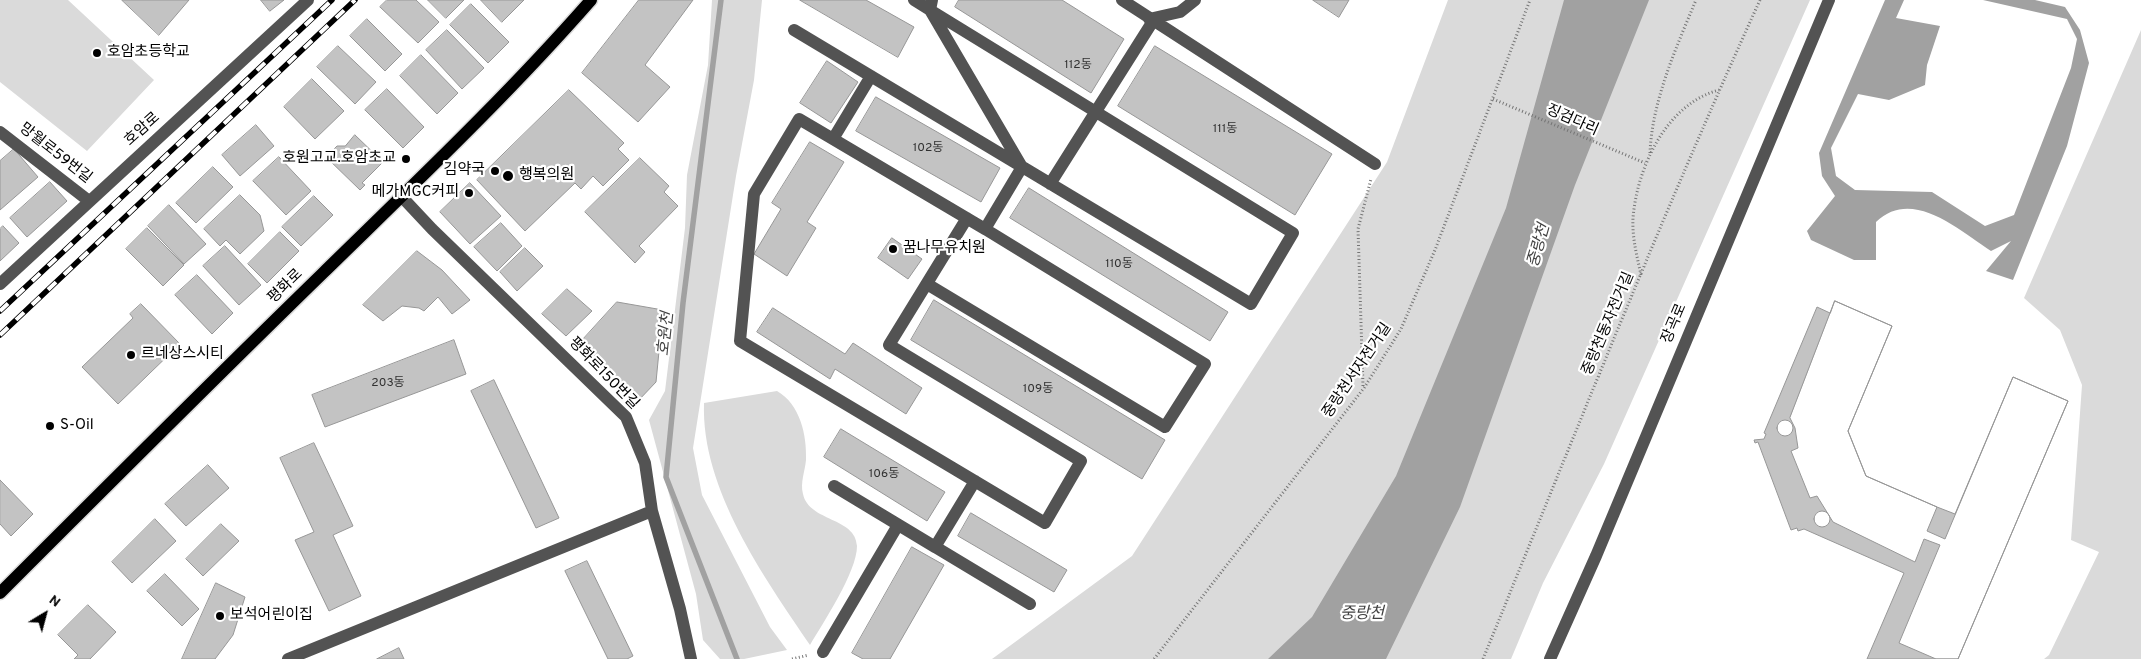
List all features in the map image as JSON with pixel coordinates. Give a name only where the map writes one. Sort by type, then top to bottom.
[{"type":"main road","name":"평화로","points":[[0,594],[148,444],[402,197],[536,63],[591,0]]},
{"type":"street","name":"호암로","points":[[0,284],[308,0]]},
{"type":"street","points":[[794,30],[1250,304],[1293,233],[1095,113],[931,5],[914,0]]},
{"type":"street","points":[[1050,184],[1151,20],[1180,12],[1195,0]]},
{"type":"street","name":"장곡로","points":[[1550,659],[1603,538],[1829,0]]},
{"type":"street","points":[[1128,2],[1151,20],[1375,164]]},
{"type":"street","points":[[931,5],[1022,167]]},
{"type":"street","points":[[834,139],[871,76]]},
{"type":"street","points":[[927,284],[1165,427],[1205,364],[968,218],[799,119],[754,194],[740,341],[1045,523],[1081,460],[889,345],[968,218]]},
{"type":"street","name":"망월로59번길","points":[[0,132],[89,201]]},
{"type":"street","points":[[985,229],[1022,167]]},
{"type":"street","name":"평화로150번길","points":[[402,197],[432,229],[626,417],[645,463],[652,511],[680,609],[691,659]]},
{"type":"street","points":[[975,481],[935,547],[834,486],[898,525],[1030,604]]},
{"type":"street","points":[[288,659],[652,511]]},
{"type":"street","points":[[823,652],[898,525]]},
{"type":"path","name":"중랑천서자전거길","points":[[1154,659],[1364,388],[1386,354],[1412,307],[1530,0]]},
{"type":"path","points":[[1650,153],[1651,130],[1675,51],[1696,0]]},
{"type":"path","name":"중랑천동자전거길","points":[[1482,659],[1719,89],[1760,0]]},
{"type":"path","points":[[1641,275],[1633,242],[1633,217],[1645,163],[1677,116],[1690,103],[1705,93],[1719,89]]},
{"type":"path","name":"징검다리","points":[[1493,99],[1624,156],[1645,163]]},
{"type":"path","points":[[1364,388],[1358,229],[1375,164]]},
{"type":"shaded area","points":[[0,0],[68,0],[154,80],[87,151],[0,82]]},
{"type":"shaded area","points":[[712,0],[762,0],[754,80],[736,176],[693,448],[702,495],[770,627],[787,650],[744,659],[720,659],[703,640],[696,594],[649,420],[665,391],[685,228],[687,175],[708,65]]},
{"type":"shaded area","points":[[1448,0],[1810,0],[1604,464],[1543,583],[1511,659],[992,659],[1132,556],[1387,162]]},
{"type":"shaded area","points":[[2141,30],[2141,659],[2044,659],[2049,655],[2099,552],[2071,540],[2082,385],[2060,330],[2024,298]]},
{"type":"shaded area","points":[[777,391],[785,397],[797,412],[803,431],[806,460],[802,490],[807,503],[814,510],[849,530],[855,537],[857,546],[856,557],[846,583],[810,645],[755,561],[739,531],[724,499],[713,468],[706,435],[704,403]]},
{"type":"water","name":"중랑천","points":[[1564,0],[1649,0],[1575,185],[1460,507],[1386,659],[1268,659],[1312,617],[1396,476],[1506,208]]},
{"type":"water","points":[[1885,0],[1904,0],[1896,18],[1940,26],[1927,65],[1925,85],[1889,100],[1858,94],[1831,148],[1836,176],[1855,190],[1932,192],[1985,226],[2014,215],[2071,68],[2077,39],[2067,19],[1983,0],[2035,0],[2065,7],[2080,30],[2089,63],[2067,146],[2013,280],[1986,271],[2011,241],[1991,251],[1950,223],[1920,210],[1905,209],[1890,212],[1876,222],[1876,260],[1854,260],[1811,240],[1807,231],[1835,196],[1822,176],[1819,153]]},
{"type":"building","points":[[122,0],[189,0],[159,35]]},
{"type":"building","points":[[261,0],[284,0],[270,11]]},
{"type":"building","points":[[387,0],[416,0],[439,22],[418,43],[380,7]]},
{"type":"building","points":[[428,0],[464,0],[446,18]]},
{"type":"building","points":[[481,0],[524,0],[502,22]]},
{"type":"building","points":[[639,0],[693,0],[645,65],[670,87],[638,122],[582,73]]},
{"type":"building","points":[[800,0],[866,0],[914,27],[898,57]]},
{"type":"building","points":[[959,0],[1062,0],[1124,39],[1091,93],[955,7]]},
{"type":"building","points":[[1313,0],[1349,0],[1339,17]]},
{"type":"building","points":[[471,4],[509,42],[488,63],[450,25]]},
{"type":"building","points":[[367,19],[402,54],[385,71],[350,36]]},
{"type":"building","points":[[447,30],[484,68],[462,89],[426,50]]},
{"type":"building","points":[[338,46],[376,82],[355,104],[317,67]]},
{"type":"building","points":[[1155,46],[1332,154],[1295,215],[1118,106]]},
{"type":"building","points":[[421,55],[458,93],[437,114],[400,76]]},
{"type":"building","points":[[827,61],[858,82],[831,123],[800,103]]},
{"type":"building","points":[[312,79],[344,111],[315,139],[284,107]]},
{"type":"building","points":[[387,89],[424,127],[403,148],[365,110]]},
{"type":"building","points":[[569,90],[624,143],[618,149],[629,160],[603,186],[593,176],[581,189],[575,183],[525,231],[477,180]]},
{"type":"building","points":[[876,97],[1000,168],[981,202],[856,131]]},
{"type":"building","points":[[256,125],[274,146],[240,176],[222,155]]},
{"type":"building","points":[[355,135],[383,162],[362,183],[365,185],[360,190],[326,157],[337,146],[345,146]]},
{"type":"building","points":[[810,142],[844,162],[807,222],[816,228],[787,276],[754,254],[781,209],[772,203]]},
{"type":"building","points":[[14,149],[38,177],[0,210],[0,161]]},
{"type":"building","points":[[279,157],[311,191],[286,215],[253,181]]},
{"type":"building","points":[[640,158],[669,186],[664,192],[678,206],[639,246],[645,252],[635,263],[585,212]]},
{"type":"building","points":[[213,167],[233,187],[196,223],[176,203]]},
{"type":"building","points":[[50,182],[67,201],[27,237],[10,218]]},
{"type":"building","points":[[470,183],[501,216],[470,244],[440,212]]},
{"type":"building","points":[[1029,188],[1228,312],[1210,341],[1010,218]]},
{"type":"building","points":[[240,195],[260,215],[264,231],[240,254],[226,240],[220,246],[204,229]]},
{"type":"building","points":[[314,196],[333,215],[301,246],[282,227]]},
{"type":"building","points":[[169,205],[206,244],[184,264],[148,226]]},
{"type":"building","points":[[501,223],[522,246],[497,271],[474,247]]},
{"type":"building","points":[[3,226],[19,243],[0,261],[0,229]]},
{"type":"building","points":[[147,228],[184,265],[163,286],[126,249]]},
{"type":"building","points":[[280,232],[299,251],[267,283],[248,264]]},
{"type":"building","points":[[892,238],[922,259],[908,279],[878,258]]},
{"type":"building","points":[[225,246],[261,285],[239,305],[203,266]]},
{"type":"building","points":[[525,248],[543,266],[517,291],[500,272]]},
{"type":"building","points":[[417,251],[442,270],[470,300],[452,314],[438,297],[424,311],[419,308],[402,306],[383,321],[363,305]]},
{"type":"building","points":[[197,275],[233,313],[212,334],[175,295]]},
{"type":"building","points":[[567,289],[592,311],[566,336],[542,314]]},
{"type":"building","points":[[934,300],[1165,440],[1142,479],[911,340]]},
{"type":"building","points":[[1835,301],[1892,326],[1848,431],[1866,476],[1937,507],[1955,514],[2013,377],[2068,401],[1958,659],[1867,659],[1904,573],[1804,529],[1798,531],[1797,528],[1791,530],[1758,442],[1755,443],[1754,440],[1764,439],[1766,434],[1764,433],[1817,307],[1830,313]]},
{"type":"building","points":[[1835,301],[1892,326],[1848,431],[1866,476],[1937,507],[1927,531],[1945,539],[2013,377],[2068,401],[1958,659],[1936,659],[1899,643],[1940,545],[1924,539],[1915,562],[1833,522],[1817,496],[1810,498],[1791,451],[1798,448],[1795,428],[1790,418]]},
{"type":"building","points":[[617,302],[663,310],[656,382],[637,402],[578,345]]},
{"type":"building","name":"르네상스시티","points":[[141,304],[180,344],[118,404],[82,367],[133,318],[130,314]]},
{"type":"building","points":[[773,308],[845,354],[853,343],[922,388],[906,414],[835,369],[830,379],[757,332]]},
{"type":"building","points":[[454,340],[466,374],[325,427],[312,395]]},
{"type":"building","points":[[494,380],[559,518],[536,528],[471,391]]},
{"type":"building","points":[[1785,420],[1793,428],[1785,436],[1777,428]]},
{"type":"building","points":[[841,429],[945,492],[927,521],[824,457]]},
{"type":"building","points":[[314,443],[353,526],[333,535],[361,596],[329,611],[295,540],[314,532],[280,458]]},
{"type":"building","points":[[208,465],[229,488],[186,526],[165,504]]},
{"type":"building","points":[[0,480],[33,514],[11,536],[0,524]]},
{"type":"building","points":[[1822,511],[1830,519],[1822,527],[1814,519]]},
{"type":"building","points":[[971,513],[1067,570],[1054,592],[958,536]]},
{"type":"building","points":[[155,519],[176,541],[132,583],[112,562]]},
{"type":"building","points":[[221,524],[239,541],[203,576],[186,559]]},
{"type":"building","points":[[912,547],[944,565],[890,659],[863,659],[852,653]]},
{"type":"building","points":[[587,561],[633,656],[627,659],[608,659],[565,571]]},
{"type":"building","points":[[165,574],[199,609],[182,626],[147,591]]},
{"type":"building","name":"보석어린이집","points":[[216,583],[245,597],[233,635],[215,659],[182,659]]},
{"type":"building","points":[[88,605],[116,632],[90,659],[74,659],[78,655],[58,635]]},
{"type":"building","points":[[399,648],[404,659],[377,659]]},
{"type":"waterway","name":"호원천","points":[[721,0],[683,303],[666,477],[737,659]]},
{"type":"railway","points":[[0,311],[332,0]]},
{"type":"railway","points":[[0,335],[355,0]]},
{"type":"place","name":"호암초등학교","points":[[97,53]]},
{"type":"place","name":"호원고교.호암초교","points":[[406,159]]},
{"type":"place","name":"김약국","points":[[495,171]]},
{"type":"place","name":"행복의원","points":[[508,176]]},
{"type":"place","name":"메가MGC커피","points":[[469,193]]},
{"type":"place","name":"꿈나무유치원","points":[[893,249]]},
{"type":"place","name":"르네상스시티","points":[[131,355]]},
{"type":"place","name":"S-Oil","points":[[50,426]]},
{"type":"place","name":"보석어린이집","points":[[220,616]]}]
